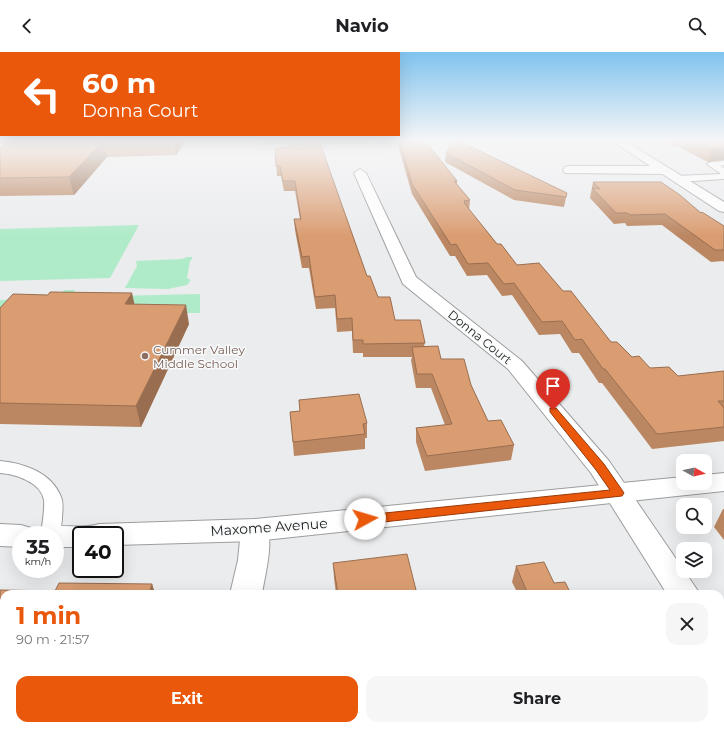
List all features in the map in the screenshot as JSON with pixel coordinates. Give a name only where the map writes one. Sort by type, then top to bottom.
[{"type":"street","name":"Donna Court","points":[[360,173],[409,280],[515,365],[600,467],[681,590]]},
{"type":"street","points":[[668,173],[724,208]]},
{"type":"street","name":"Maxome Avenue","points":[[124,534],[255,530],[724,482]]},
{"type":"street","points":[[247,590],[253,560],[255,530]]},
{"type":"street","points":[[0,535],[12,536]]},
{"type":"lane","points":[[677,178],[724,176]]},
{"type":"lane","points":[[0,467],[21,472],[41,481],[52,498],[51,526]]},
{"type":"green space","points":[[139,225],[110,278],[0,281],[0,229]]},
{"type":"green space","points":[[192,257],[192,259],[190,261],[187,278],[191,280],[187,285],[168,289],[125,288],[137,266],[136,261],[182,259]]},
{"type":"green space","points":[[64,290],[75,290],[72,297],[200,294],[200,313],[148,313],[0,329],[0,300],[58,298]]},
{"type":"building","points":[[0,173],[73,173],[69,177],[0,178]]},
{"type":"building","points":[[281,173],[330,173],[367,276],[370,276],[378,297],[390,297],[395,320],[420,320],[425,343],[363,344],[363,340],[353,340],[352,318],[337,319],[335,295],[315,297],[309,256],[302,257],[294,219],[301,219],[295,181],[283,181]]},
{"type":"building","points":[[409,173],[450,173],[457,181],[454,181],[470,200],[464,201],[465,204],[497,244],[501,244],[517,265],[539,263],[563,291],[571,291],[611,342],[617,342],[632,357],[639,356],[650,368],[669,367],[678,376],[724,371],[724,401],[718,401],[724,408],[724,427],[657,434],[605,369],[603,369],[582,339],[575,340],[562,321],[542,322],[514,283],[504,284],[488,263],[468,264],[456,244],[451,245],[412,184]]},
{"type":"building","points":[[483,173],[525,173],[567,193],[566,197],[515,190]]},
{"type":"building","points":[[593,182],[661,182],[680,195],[701,213],[702,212],[724,226],[724,250],[715,250],[665,214],[630,215],[627,213],[616,213],[592,188],[600,189]]},
{"type":"building","points":[[50,292],[132,293],[125,304],[186,305],[136,406],[0,403],[0,308],[13,294],[48,295]]},
{"type":"building","points":[[438,346],[441,359],[464,359],[471,385],[488,421],[501,420],[514,445],[427,456],[416,428],[452,424],[432,374],[417,374],[412,347]]},
{"type":"building","points":[[359,394],[367,423],[363,424],[365,434],[293,442],[290,412],[300,411],[299,400]]},
{"type":"building","points":[[407,554],[416,590],[337,590],[333,563]]},
{"type":"building","points":[[544,562],[554,583],[565,582],[569,590],[526,590],[516,566]]},
{"type":"building","points":[[59,583],[152,584],[150,590],[56,590]]},
{"type":"place","name":"Cummer Valley Middle School","points":[[145,356]]},
{"type":"route","points":[[365,519],[618,493],[600,467],[553,410]]}]
